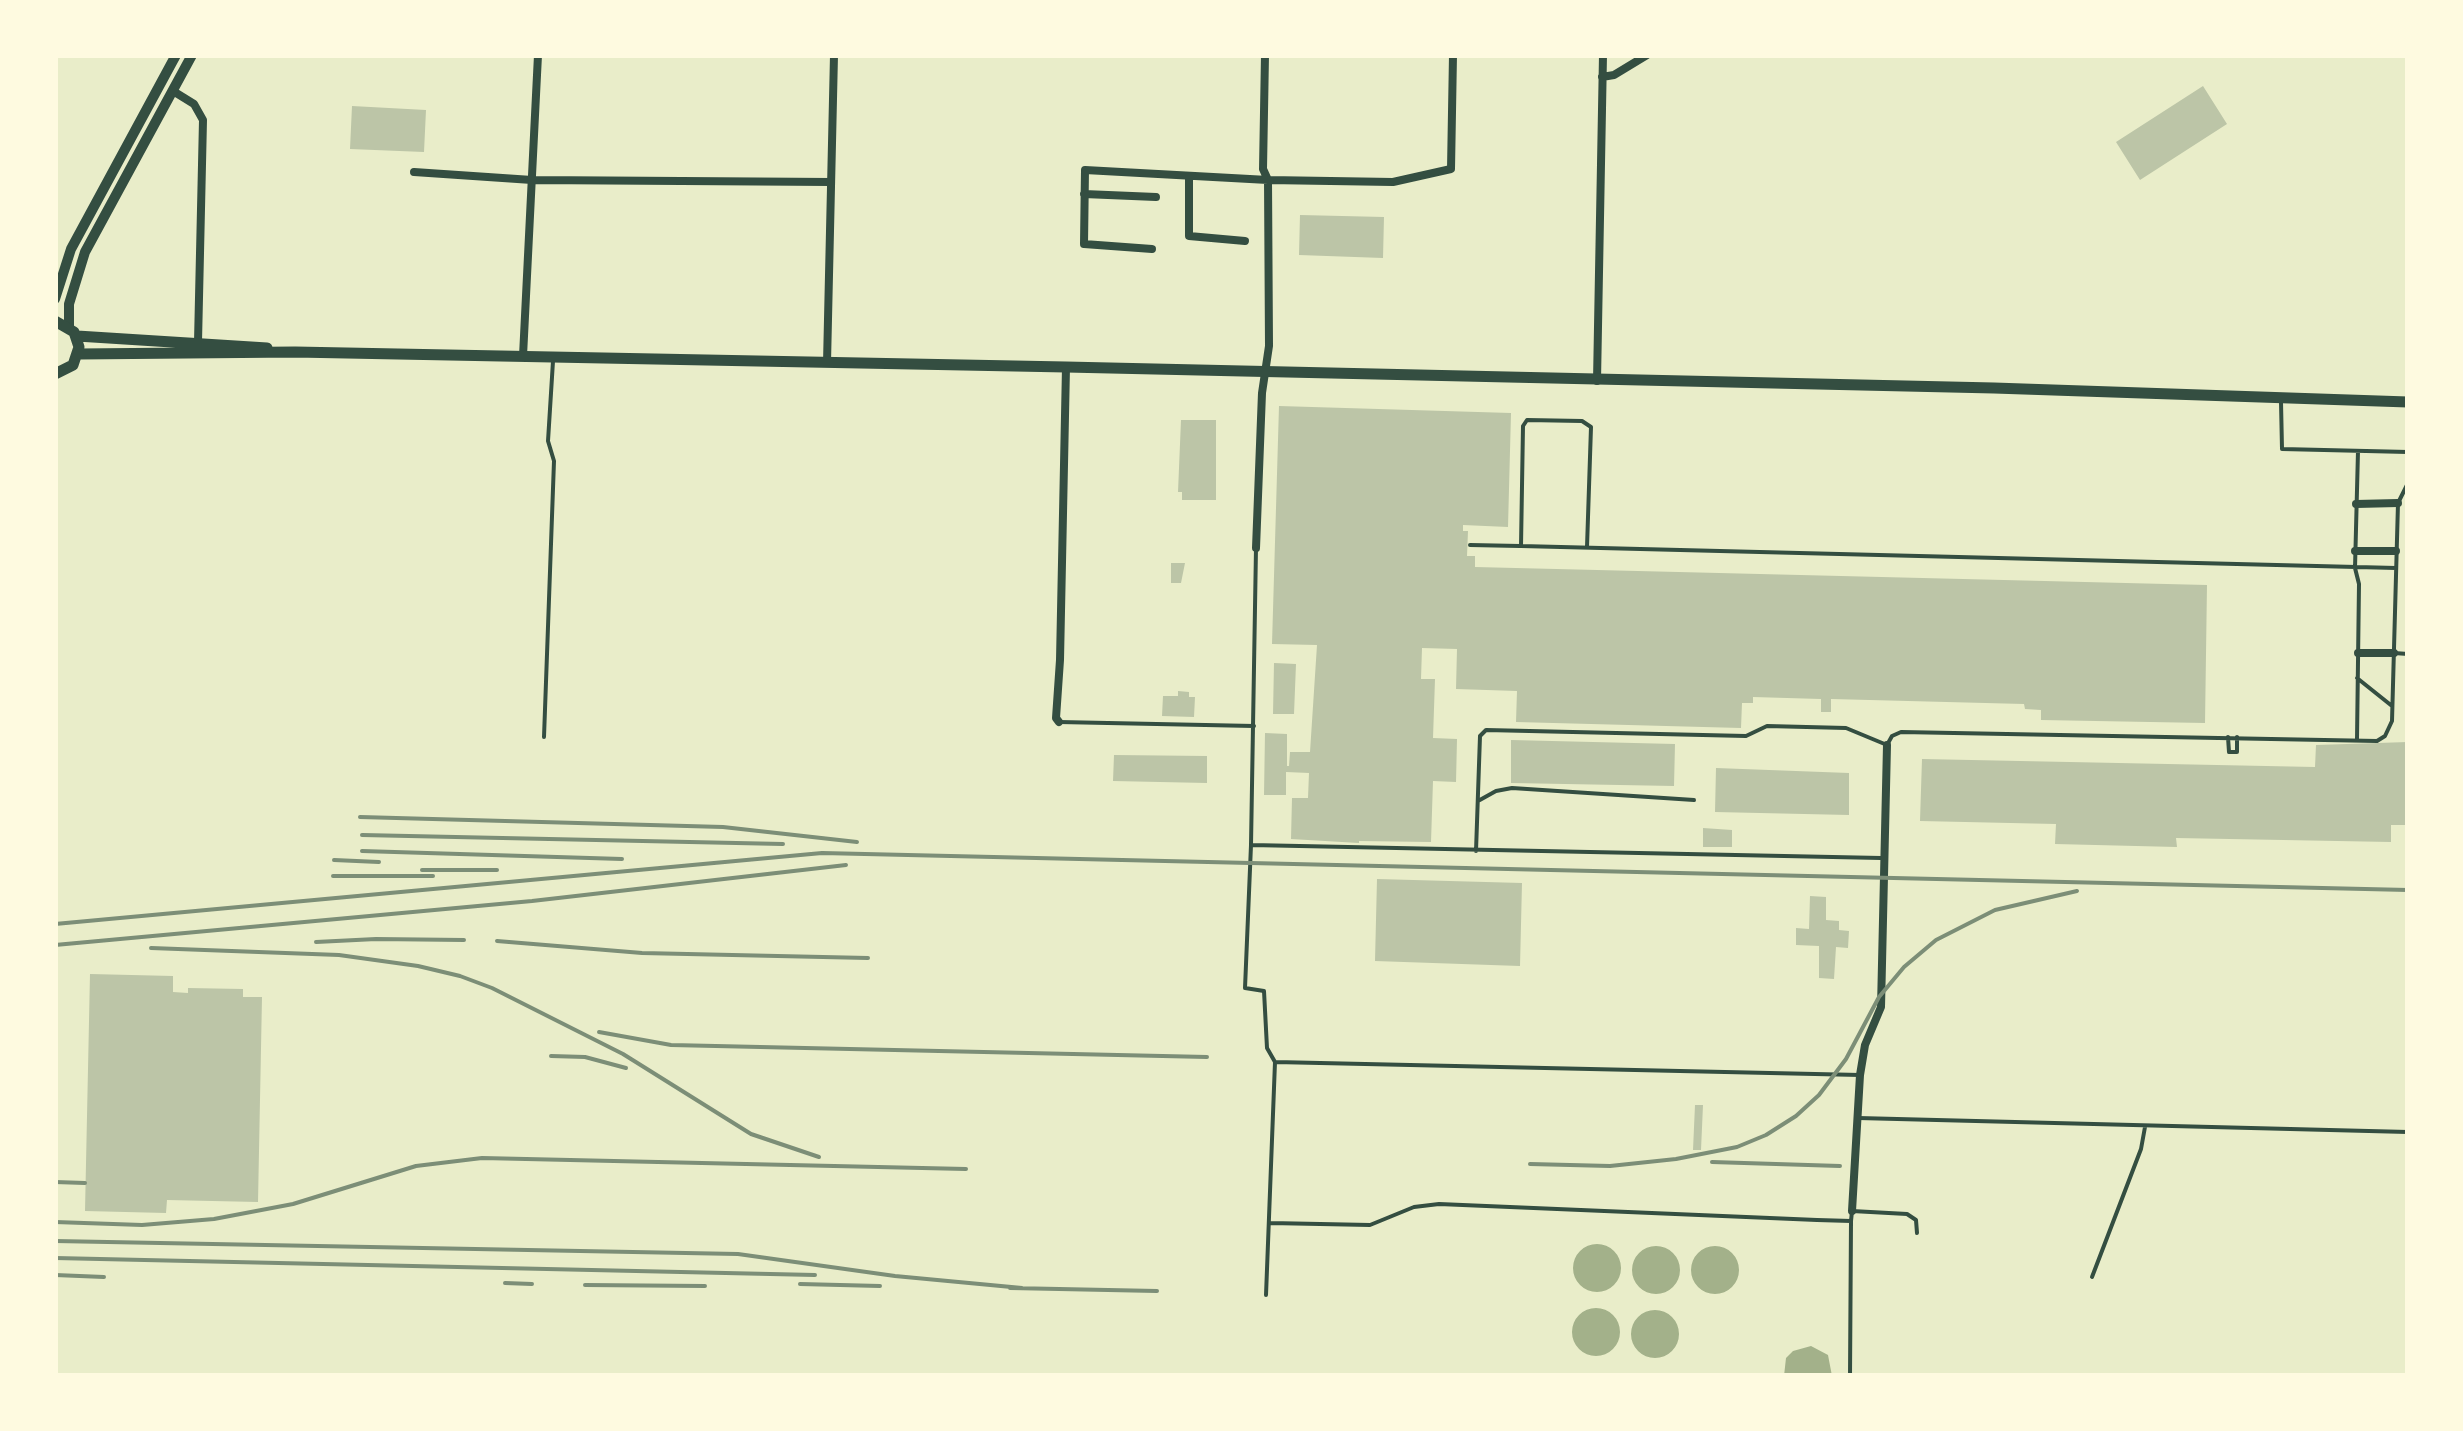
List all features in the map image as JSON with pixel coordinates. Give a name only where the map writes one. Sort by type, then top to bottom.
[{"type":"main road","points":[[55,299],[76,237],[176,55]]},
{"type":"main road","points":[[55,374],[68,370],[79,354],[69,304],[85,252],[192,55]]},
{"type":"main road","points":[[55,321],[73,331],[295,352]]},
{"type":"main road","points":[[79,354],[295,352],[1066,366],[2408,402]]},
{"type":"street","points":[[524,356],[538,55]]},
{"type":"street","points":[[827,363],[834,55]]},
{"type":"street","points":[[1256,548],[1260,429],[1269,346],[1268,180],[1263,169],[1265,55]]},
{"type":"street","points":[[1152,249],[1086,246],[1082,241],[1085,170],[1393,182],[1451,169],[1453,55]]},
{"type":"street","points":[[1597,381],[1603,55]]},
{"type":"street","points":[[1602,78],[1614,76],[1646,55]]},
{"type":"street","points":[[172,91],[194,104],[203,120],[198,342]]},
{"type":"street","points":[[414,172],[532,180],[832,182]]},
{"type":"street","points":[[1189,176],[1189,236],[1245,241]]},
{"type":"street","points":[[1084,194],[1156,197]]},
{"type":"street","points":[[1060,722],[1056,718],[1066,366]]},
{"type":"street","points":[[2356,504],[2398,503]]},
{"type":"street","points":[[2355,551],[2396,550]]},
{"type":"street","points":[[2358,652],[2394,653]]},
{"type":"street","points":[[1852,1216],[1860,1075],[1865,1045],[1881,1007],[1887,745]]},
{"type":"lane","points":[[544,737],[554,461],[548,441],[553,356]]},
{"type":"lane","points":[[2280,397],[2282,450],[2408,452]]},
{"type":"lane","points":[[1521,546],[1524,426],[1530,420],[1582,421],[1591,427],[1588,546]]},
{"type":"lane","points":[[2356,739],[2358,450]]},
{"type":"lane","points":[[1476,851],[1480,736],[1484,731],[1746,736],[1766,726],[1846,728],[1887,745],[1900,732],[2377,740],[2386,736],[2392,722],[2398,503],[2408,483]]},
{"type":"lane","points":[[1470,545],[2396,568]]},
{"type":"lane","points":[[1256,548],[1251,845],[1244,988],[1264,991],[1267,1048],[1275,1062],[1266,1296]]},
{"type":"lane","points":[[2394,653],[2408,654]]},
{"type":"lane","points":[[2358,678],[2392,706]]},
{"type":"lane","points":[[1060,722],[1254,726]]},
{"type":"lane","points":[[2228,737],[2229,752],[2237,752],[2237,737]]},
{"type":"lane","points":[[1478,801],[1512,788],[1694,800]]},
{"type":"lane","points":[[1251,845],[1884,858]]},
{"type":"lane","points":[[1275,1062],[1860,1075]]},
{"type":"lane","points":[[1858,1118],[2408,1132]]},
{"type":"lane","points":[[2092,1277],[2141,1149],[2145,1126]]},
{"type":"lane","points":[[1270,1222],[1362,1226],[1380,1223],[1414,1208],[1439,1204],[1911,1215],[1916,1220],[1917,1233]]},
{"type":"lane","points":[[1850,1376],[1852,1216]]},
{"type":"shaded area","points":[[1597,1244],[1614,1251],[1621,1268],[1614,1285],[1597,1292],[1580,1285],[1573,1268],[1580,1251]]},
{"type":"shaded area","points":[[1656,1246],[1673,1253],[1680,1270],[1673,1287],[1656,1294],[1639,1287],[1632,1270],[1639,1253]]},
{"type":"shaded area","points":[[1715,1246],[1732,1253],[1739,1270],[1732,1287],[1715,1294],[1698,1287],[1691,1270],[1698,1253]]},
{"type":"shaded area","points":[[1596,1308],[1613,1315],[1620,1332],[1613,1349],[1596,1356],[1579,1349],[1572,1332],[1579,1315]]},
{"type":"shaded area","points":[[1655,1310],[1672,1317],[1679,1334],[1672,1351],[1655,1358],[1638,1351],[1631,1334],[1638,1317]]},
{"type":"shaded area","points":[[1811,1346],[1828,1355],[1832,1376],[1784,1376],[1786,1358],[1793,1351]]},
{"type":"building","points":[[2203,86],[2227,124],[2140,180],[2116,142]]},
{"type":"building","points":[[352,106],[426,110],[424,152],[350,149]]},
{"type":"building","points":[[1300,215],[1384,217],[1383,258],[1299,255]]},
{"type":"building","points":[[1279,406],[1511,413],[1508,527],[1463,525],[1463,531],[1468,531],[1467,556],[1475,556],[1475,567],[2207,585],[2205,723],[2041,720],[2041,710],[2025,709],[2024,704],[1831,699],[1831,712],[1821,712],[1821,699],[1753,697],[1753,703],[1742,703],[1741,728],[1516,722],[1517,691],[1456,689],[1457,649],[1422,648],[1421,679],[1435,679],[1433,738],[1457,739],[1456,782],[1433,781],[1431,842],[1291,839],[1292,798],[1308,798],[1309,773],[1286,772],[1286,795],[1264,795],[1265,733],[1287,734],[1287,766],[1290,752],[1310,752],[1317,645],[1272,644]]},
{"type":"building","points":[[1181,420],[1216,420],[1216,500],[1182,500],[1182,492],[1178,492]]},
{"type":"building","points":[[1171,563],[1185,563],[1181,583],[1171,583]]},
{"type":"building","points":[[1274,663],[1296,664],[1294,714],[1273,714]]},
{"type":"building","points":[[1178,691],[1195,697],[1194,717],[1162,716],[1163,696],[1178,696]]},
{"type":"building","points":[[1511,740],[1675,744],[1674,786],[1511,783]]},
{"type":"building","points":[[2408,742],[2408,825],[2391,825],[2391,842],[2176,838],[2177,847],[2055,844],[2056,824],[1920,821],[1922,759],[2315,767],[2316,745]]},
{"type":"building","points":[[1114,755],[1207,756],[1207,783],[1113,781]]},
{"type":"building","points":[[1716,768],[1849,773],[1849,815],[1715,812]]},
{"type":"building","points":[[1703,828],[1732,830],[1732,847],[1703,847]]},
{"type":"building","points":[[1377,879],[1522,883],[1520,966],[1375,961]]},
{"type":"building","points":[[1810,896],[1826,897],[1826,920],[1839,921],[1839,930],[1849,931],[1848,948],[1836,947],[1834,979],[1819,978],[1819,946],[1796,945],[1796,928],[1809,929]]},
{"type":"building","points":[[90,974],[173,976],[173,992],[188,993],[188,988],[243,989],[243,997],[262,997],[258,1202],[167,1200],[166,1213],[85,1211]]},
{"type":"building","points":[[1695,1105],[1703,1105],[1701,1150],[1693,1150]]},
{"type":"railway","points":[[360,817],[723,827],[857,842]]},
{"type":"railway","points":[[362,835],[783,844]]},
{"type":"railway","points":[[362,851],[622,859]]},
{"type":"railway","points":[[55,924],[822,853],[2408,890]]},
{"type":"railway","points":[[334,860],[379,862]]},
{"type":"railway","points":[[55,945],[532,901],[846,865]]},
{"type":"railway","points":[[422,870],[497,870]]},
{"type":"railway","points":[[333,876],[433,876]]},
{"type":"railway","points":[[1530,1164],[1610,1166],[1676,1159],[1737,1147],[1766,1135],[1819,1095],[1846,1059],[1879,997],[1904,967],[1936,940],[1995,910],[2077,891]]},
{"type":"railway","points":[[316,942],[464,940]]},
{"type":"railway","points":[[497,941],[642,953],[868,958]]},
{"type":"railway","points":[[151,948],[339,955],[460,976],[623,1054],[751,1134],[819,1157]]},
{"type":"railway","points":[[599,1032],[671,1045],[1207,1057]]},
{"type":"railway","points":[[551,1056],[585,1057],[626,1068]]},
{"type":"railway","points":[[55,1222],[142,1225],[214,1219],[293,1204],[416,1166],[482,1158],[966,1169]]},
{"type":"railway","points":[[1712,1162],[1840,1166]]},
{"type":"railway","points":[[55,1182],[85,1183]]},
{"type":"railway","points":[[55,1241],[738,1254],[895,1276],[1022,1288]]},
{"type":"railway","points":[[55,1258],[815,1275]]},
{"type":"railway","points":[[55,1275],[104,1277]]},
{"type":"railway","points":[[505,1283],[532,1284]]},
{"type":"railway","points":[[800,1284],[880,1286]]},
{"type":"railway","points":[[585,1285],[705,1286]]},
{"type":"railway","points":[[1010,1288],[1157,1291]]}]
